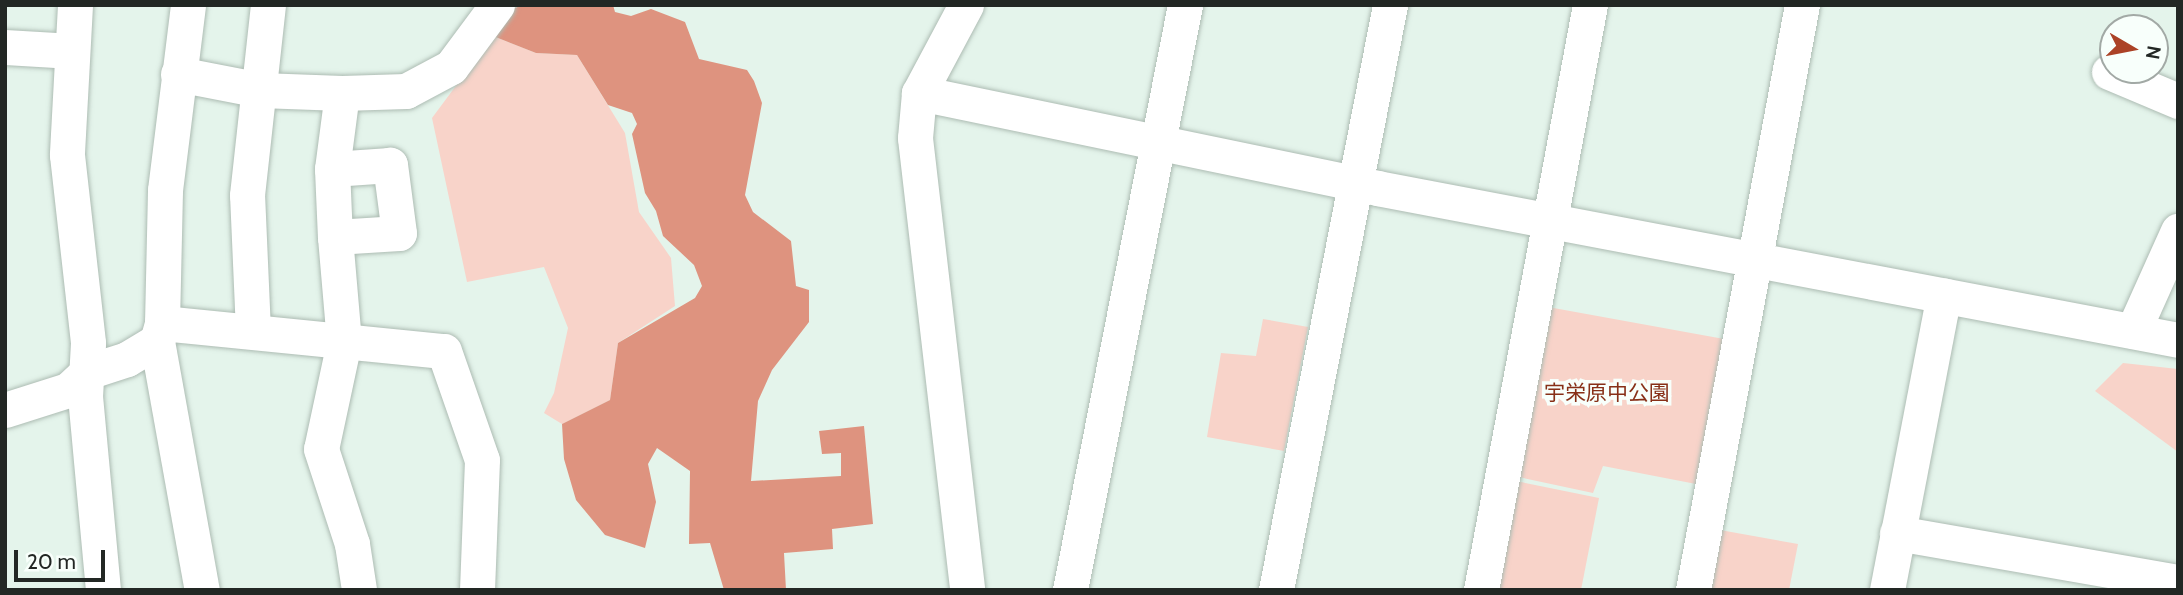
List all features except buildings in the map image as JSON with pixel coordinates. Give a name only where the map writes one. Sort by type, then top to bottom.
[{"type":"street","points":[[75,5],[67,155],[88,343],[85,396],[103,590]]},
{"type":"street","points":[[188,5],[165,190],[159,332],[202,590]]},
{"type":"street","points":[[253,331],[247,195],[268,5]]},
{"type":"street","points":[[178,74],[260,90],[342,93],[406,91],[451,67],[497,5]]},
{"type":"street","points":[[966,5],[919,93],[915,138],[967,590]]},
{"type":"street","points":[[1070,590],[1156,139],[1185,5]]},
{"type":"street","points":[[1276,590],[1390,5]]},
{"type":"street","points":[[1481,590],[1590,5]]},
{"type":"street","points":[[1693,590],[1802,5]]},
{"type":"street","points":[[5,47],[72,51]]},
{"type":"street","points":[[2139,84],[2178,100]]},
{"type":"street","points":[[342,93],[332,169],[344,342],[321,449],[352,544],[359,590]]},
{"type":"street","points":[[919,93],[1156,139],[1357,184],[1550,222],[1754,258],[2178,340]]},
{"type":"street","points":[[332,169],[390,165],[400,233],[335,237]]},
{"type":"street","points":[[2133,331],[2178,230]]},
{"type":"street","points":[[1887,590],[1944,295]]},
{"type":"street","points":[[5,410],[68,390],[87,372],[127,359],[159,332],[253,331],[443,351],[482,460],[477,590]]},
{"type":"street","points":[[1897,533],[2178,582]]},
{"type":"green space","points":[[493,36],[536,53],[577,55],[625,133],[639,212],[671,258],[675,306],[618,343],[610,400],[562,424],[544,413],[554,393],[568,328],[544,267],[467,282],[432,118]]},
{"type":"green space","name":"宇栄原中公園","points":[[1548,307],[1724,339],[1696,484],[1603,466],[1593,493],[1514,476]]},
{"type":"green space","points":[[1263,319],[1308,327],[1284,451],[1207,437],[1221,353],[1256,356]]},
{"type":"green space","points":[[2123,363],[2178,369],[2178,452],[2095,391]]},
{"type":"green space","points":[[1516,481],[1599,498],[1581,590],[1496,590]]},
{"type":"green space","points":[[1720,530],[1798,544],[1789,590],[1709,590]]},
{"type":"shaded area","points":[[522,5],[613,5],[615,12],[631,16],[651,9],[685,22],[699,59],[747,70],[754,81],[762,103],[745,195],[753,212],[791,241],[796,286],[809,290],[809,322],[772,370],[758,401],[751,481],[841,476],[841,453],[822,454],[819,431],[864,426],[873,524],[832,529],[833,549],[784,553],[786,590],[724,590],[710,543],[689,544],[690,471],[657,448],[648,464],[656,502],[645,548],[605,535],[576,500],[564,459],[562,424],[610,400],[618,343],[695,298],[702,286],[694,265],[663,236],[656,211],[645,193],[632,134],[637,124],[632,113],[608,105],[577,55],[536,53],[493,36],[506,12]]}]
